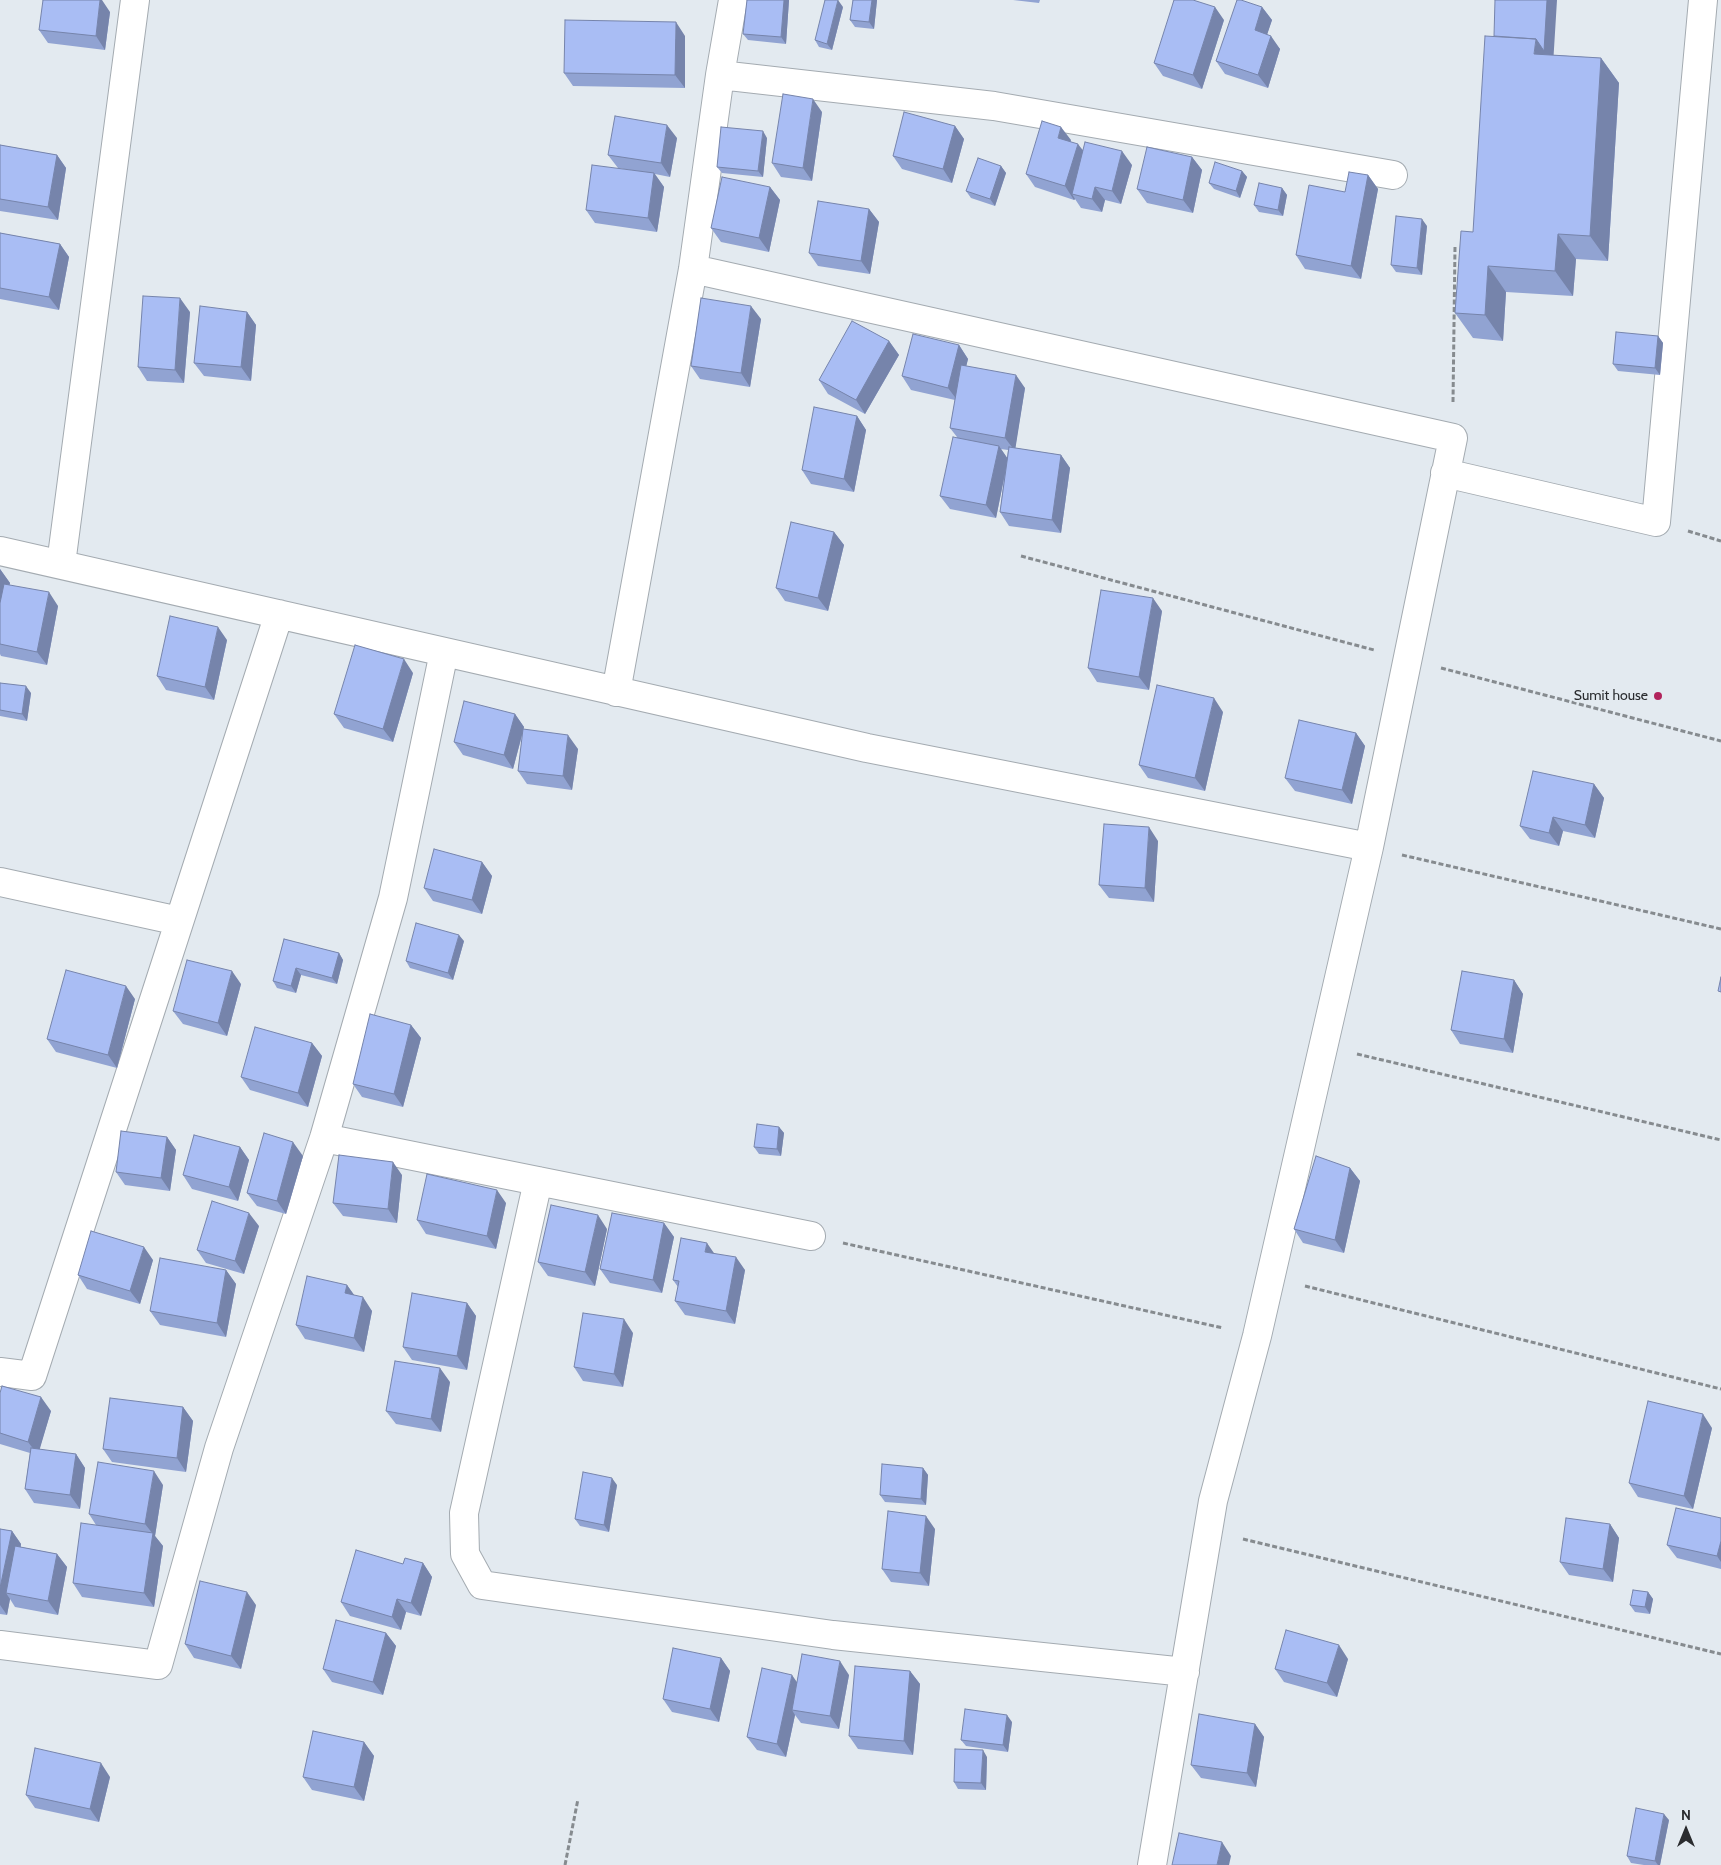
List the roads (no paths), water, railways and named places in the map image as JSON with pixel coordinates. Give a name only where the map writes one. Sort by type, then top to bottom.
[{"type":"street","points":[[60,564],[135,0]]},
{"type":"street","points":[[616,692],[693,269],[720,75],[733,0]]},
{"type":"street","points":[[1445,474],[1656,522],[1703,0]]},
{"type":"street","points":[[720,75],[994,106],[1393,175]]},
{"type":"street","points":[[693,269],[1452,438],[1369,847],[1257,1336],[1213,1501],[1152,1865]]},
{"type":"street","points":[[0,551],[866,748],[1369,847]]},
{"type":"street","points":[[0,1372],[32,1376],[279,614]]},
{"type":"street","points":[[0,1645],[158,1665],[219,1448],[324,1138],[393,898],[444,652]]},
{"type":"street","points":[[0,882],[179,921]]},
{"type":"street","points":[[324,1138],[811,1236]]},
{"type":"street","points":[[538,1181],[464,1514],[465,1554],[482,1585],[833,1635],[1185,1672]]},
{"type":"place","name":"Sumit house","points":[[1658,696]]}]
